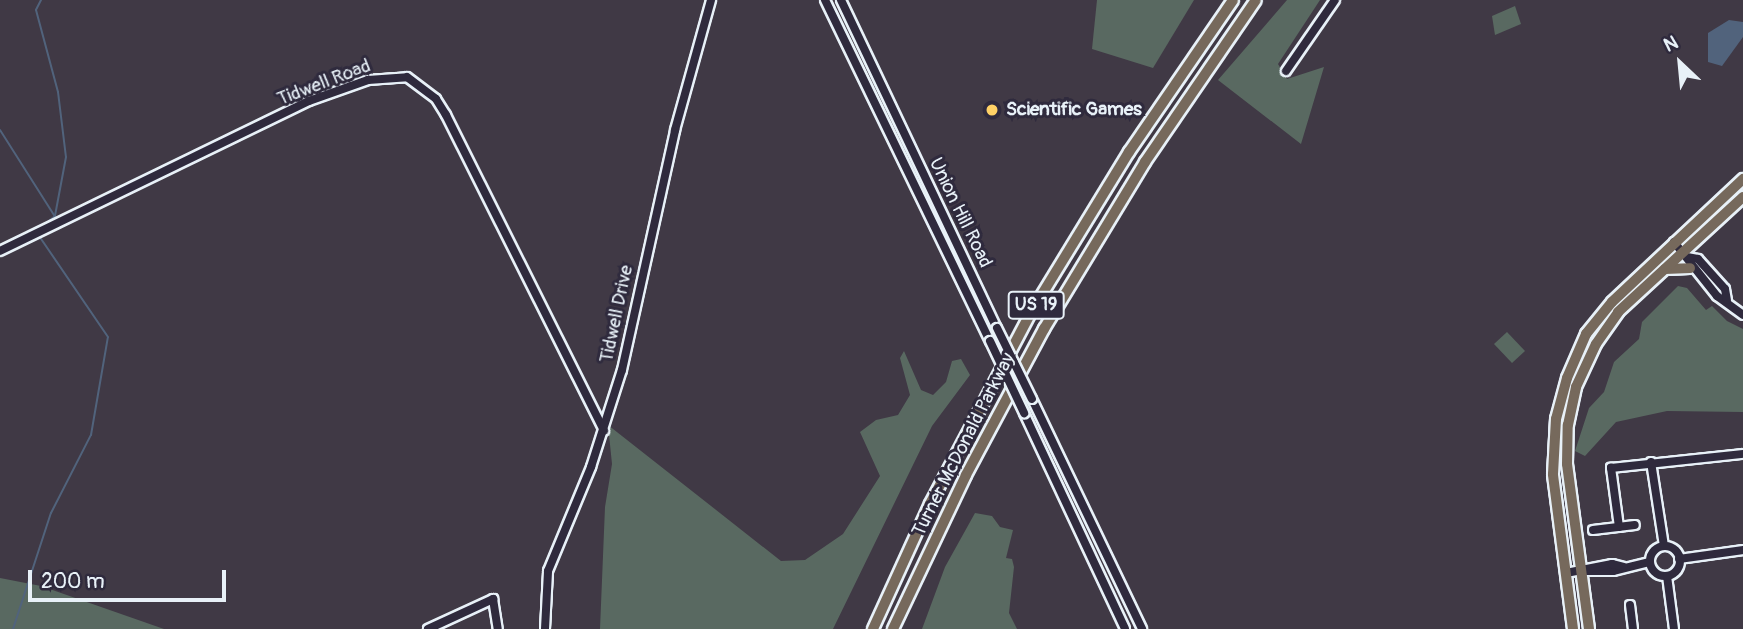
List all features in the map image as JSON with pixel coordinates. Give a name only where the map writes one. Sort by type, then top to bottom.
[{"type":"highway","name":"Turner McDonald Parkway","points":[[873,629],[936,492],[1030,314],[1129,152],[1233,0]]},
{"type":"highway","name":"Turner McDonald Parkway","points":[[893,629],[966,475],[1060,300],[1164,132],[1256,0]]},
{"type":"main road","points":[[1573,629],[1553,474],[1556,419],[1567,378],[1586,334],[1612,302],[1743,179]]},
{"type":"main road","points":[[1589,629],[1567,464],[1568,425],[1576,387],[1596,344],[1619,312],[1664,270],[1685,255],[1743,197]]},
{"type":"main road","points":[[1664,270],[1690,268]]},
{"type":"street","name":"Tidwell Drive","points":[[545,629],[548,571],[604,431],[622,370],[675,130],[711,0]]},
{"type":"street","name":"Union Hill Road","points":[[825,0],[990,341],[1125,629]]},
{"type":"street","name":"Union Hill Road","points":[[841,0],[1142,629]]},
{"type":"street","points":[[1286,71],[1335,0]]},
{"type":"street","name":"Tidwell Road","points":[[0,251],[309,101],[368,80],[407,77],[436,99],[452,127],[604,431]]},
{"type":"street","points":[[1674,242],[1685,255],[1690,268],[1717,296],[1727,300],[1743,315]]},
{"type":"street","points":[[1685,255],[1698,259],[1725,289],[1727,300]]},
{"type":"street","points":[[1619,527],[1611,468],[1651,461],[1743,454]]},
{"type":"street","points":[[1651,461],[1664,546]]},
{"type":"street","points":[[1593,530],[1635,525]]},
{"type":"street","points":[[1664,546],[1674,549],[1679,559],[1676,571],[1667,576],[1655,573],[1649,562],[1653,552],[1664,546]]},
{"type":"street","points":[[1679,559],[1743,550]]},
{"type":"street","points":[[1566,573],[1612,564],[1624,566],[1649,562]]},
{"type":"street","points":[[1667,576],[1674,629]]},
{"type":"street","points":[[428,629],[494,599],[498,629]]},
{"type":"street","points":[[1630,605],[1633,629]]},
{"type":"green space","points":[[1097,0],[1194,0],[1153,68],[1092,49]]},
{"type":"green space","points":[[1287,0],[1320,0],[1278,64],[1287,79],[1324,67],[1301,144],[1218,80]]},
{"type":"green space","points":[[1515,6],[1521,24],[1495,35],[1492,16]]},
{"type":"green space","points":[[1678,286],[1687,288],[1706,310],[1712,306],[1727,321],[1743,329],[1743,412],[1667,411],[1616,422],[1585,456],[1575,451],[1589,408],[1604,392],[1614,362],[1639,339],[1642,322]]},
{"type":"green space","points":[[1507,332],[1525,351],[1512,363],[1494,344]]},
{"type":"green space","points":[[904,351],[921,390],[933,395],[946,382],[952,361],[961,359],[970,375],[932,426],[833,629],[600,629],[605,507],[612,464],[608,425],[781,561],[805,560],[843,534],[880,476],[860,432],[876,420],[898,415],[910,395],[900,358]]},
{"type":"green space","points":[[975,513],[992,516],[1000,527],[1013,530],[1006,558],[1012,559],[1014,567],[1009,613],[1017,629],[922,629],[945,567]]},
{"type":"green space","points":[[0,578],[41,586],[164,629],[0,629]]},
{"type":"water","points":[[1729,20],[1743,22],[1743,37],[1722,66],[1708,62],[1708,33]]},
{"type":"waterway","points":[[41,0],[36,10],[58,92],[66,157],[55,216],[43,226]]},
{"type":"waterway","points":[[0,130],[54,215]]},
{"type":"waterway","points":[[13,629],[51,513],[91,435],[108,337],[39,236]]},
{"type":"place","name":"Scientific Games","points":[[992,110]]}]
